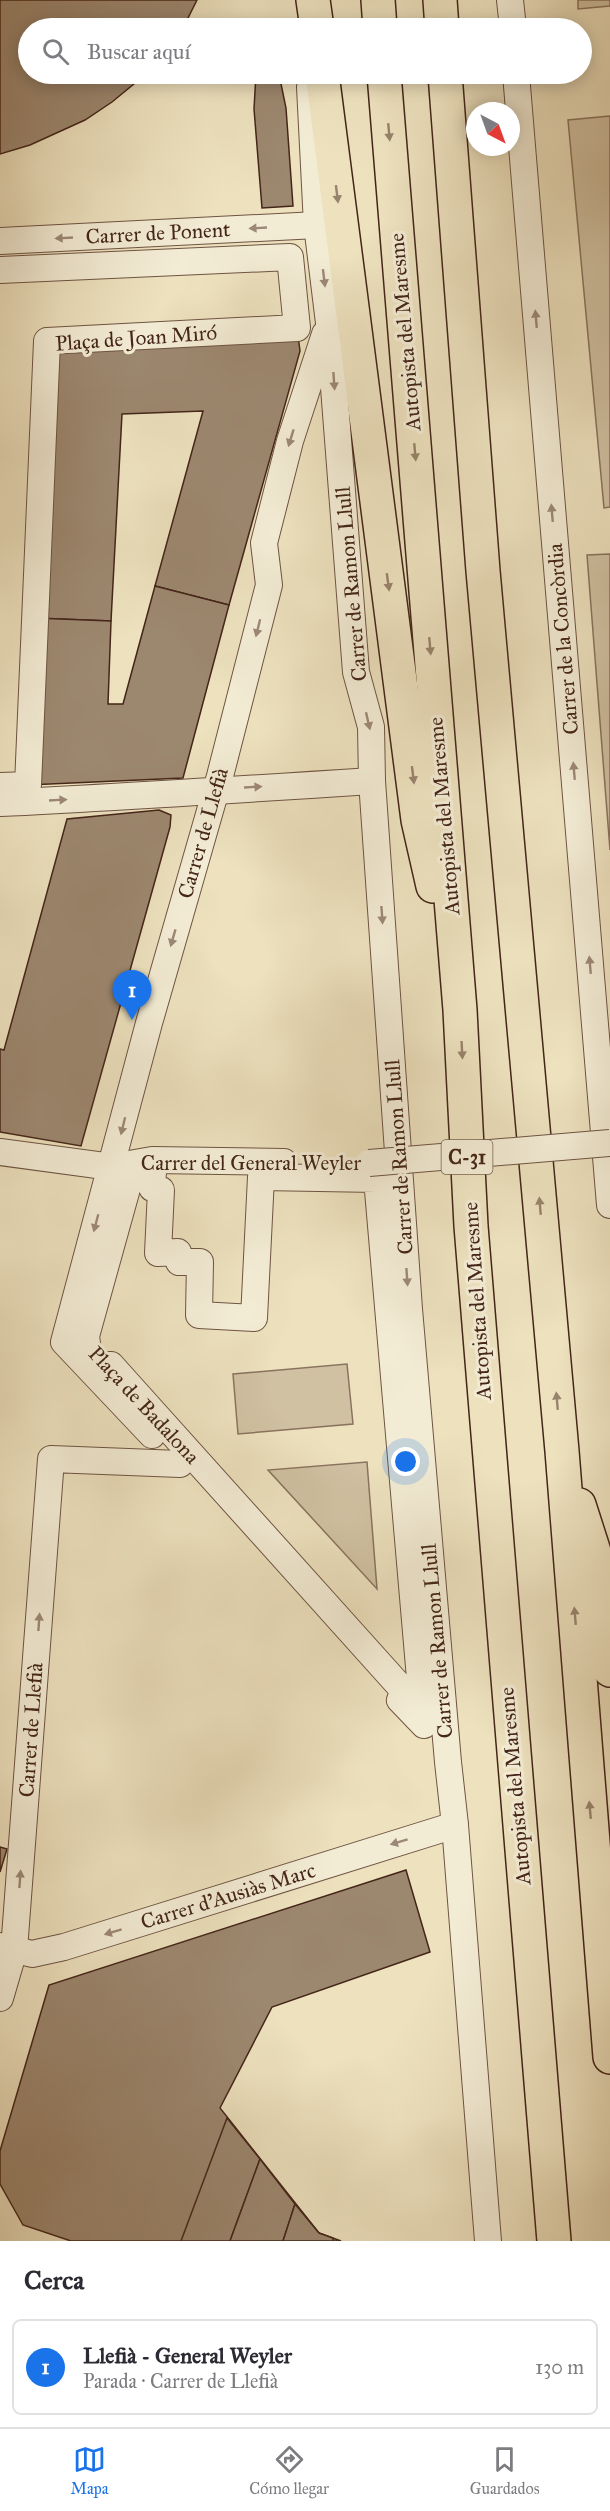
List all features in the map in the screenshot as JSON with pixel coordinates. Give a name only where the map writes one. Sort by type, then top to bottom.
[{"type":"highway","points":[[313,0],[315,18]]},
{"type":"highway","points":[[378,0],[379,18]]},
{"type":"highway","points":[[440,0],[441,18]]},
{"type":"highway","points":[[323,84],[418,820],[460,1010]]},
{"type":"highway","name":"Autopista del Maresme","points":[[385,84],[460,1010],[471,1226],[554,2241]]},
{"type":"highway","points":[[446,84],[483,571],[562,1451],[610,2057]]},
{"type":"highway","points":[[562,1451],[595,1555],[610,1670]]},
{"type":"street","points":[[305,0],[306,18]]},
{"type":"street","points":[[510,0],[512,18]]},
{"type":"street","name":"Carrer de Ramon Llull","points":[[310,84],[317,225],[329,323],[356,672],[371,727],[372,781],[409,1309],[455,1825],[488,2241]]},
{"type":"street","name":"Carrer de la Concòrdia","points":[[517,84],[610,1205]]},
{"type":"street","name":"Carrer de Ponent","points":[[0,242],[317,225]]},
{"type":"street","name":"Plaça de Joan Miró","points":[[0,270],[290,257],[297,328],[46,341],[28,785],[0,786]]},
{"type":"street","name":"Carrer de Llefià","points":[[64,1342],[149,1023],[216,791],[269,585],[264,543],[290,441],[329,323]]},
{"type":"street","points":[[0,803],[372,781]]},
{"type":"street","name":"Carrer del General Weyler","points":[[0,1152],[112,1167],[152,1160],[369,1163],[610,1143]]},
{"type":"street","name":"Plaça de Badalona","points":[[141,1172],[153,1172],[152,1188],[160,1190],[158,1253],[178,1252],[179,1262],[200,1262],[199,1315],[255,1318],[261,1177],[377,1179],[424,1725],[400,1700],[404,1691],[111,1365],[102,1366],[88,1351],[87,1335],[128,1185],[131,1179],[141,1172]]},
{"type":"street","name":"Plaça de Badalona","points":[[64,1342],[180,1464],[448,1762]]},
{"type":"street","name":"Carrer de Llefià","points":[[0,1998],[7,1948],[51,1459],[180,1464]]},
{"type":"street","name":"Carrer d'Ausiàs Marc","points":[[7,1948],[32,1954],[64,1947],[455,1825]]},
{"type":"shaded area","points":[[578,0],[610,0],[610,6],[578,9]]},
{"type":"shaded area","points":[[610,116],[610,507],[604,508],[568,120]]},
{"type":"shaded area","points":[[610,554],[610,850],[587,555]]},
{"type":"shaded area","points":[[347,1364],[353,1424],[238,1434],[233,1374]]},
{"type":"shaded area","points":[[367,1462],[377,1589],[268,1470]]},
{"type":"building","points":[[0,0],[197,0],[188,18],[18,18],[18,84],[134,84],[85,120],[30,145],[0,154]]},
{"type":"building","points":[[255,84],[281,84],[286,108],[293,206],[262,208],[254,109]]},
{"type":"building","points":[[297,328],[300,351],[229,605],[155,586],[203,411],[122,414],[111,621],[35,618],[47,341]]},
{"type":"building","points":[[155,586],[229,605],[183,778],[28,785],[35,618],[111,621],[108,704],[123,704]]},
{"type":"building","points":[[159,810],[171,815],[170,827],[81,1146],[0,1132],[0,1049],[4,1050],[67,819]]},
{"type":"building","points":[[0,1847],[7,1849],[0,1872]]},
{"type":"building","points":[[406,1870],[430,1952],[272,2007],[220,2108],[319,2233],[341,2241],[71,2241],[23,2225],[0,2184],[0,2151],[49,1985]]},
{"type":"building","points":[[227,2118],[260,2159],[230,2241],[181,2241]]},
{"type":"building","points":[[260,2159],[295,2204],[283,2241],[230,2241]]},
{"type":"building","points":[[295,2204],[319,2233],[333,2238],[333,2241],[283,2241]]},
{"type":"place","name":"Llefià - General Weyler","points":[[132,1020]]}]
